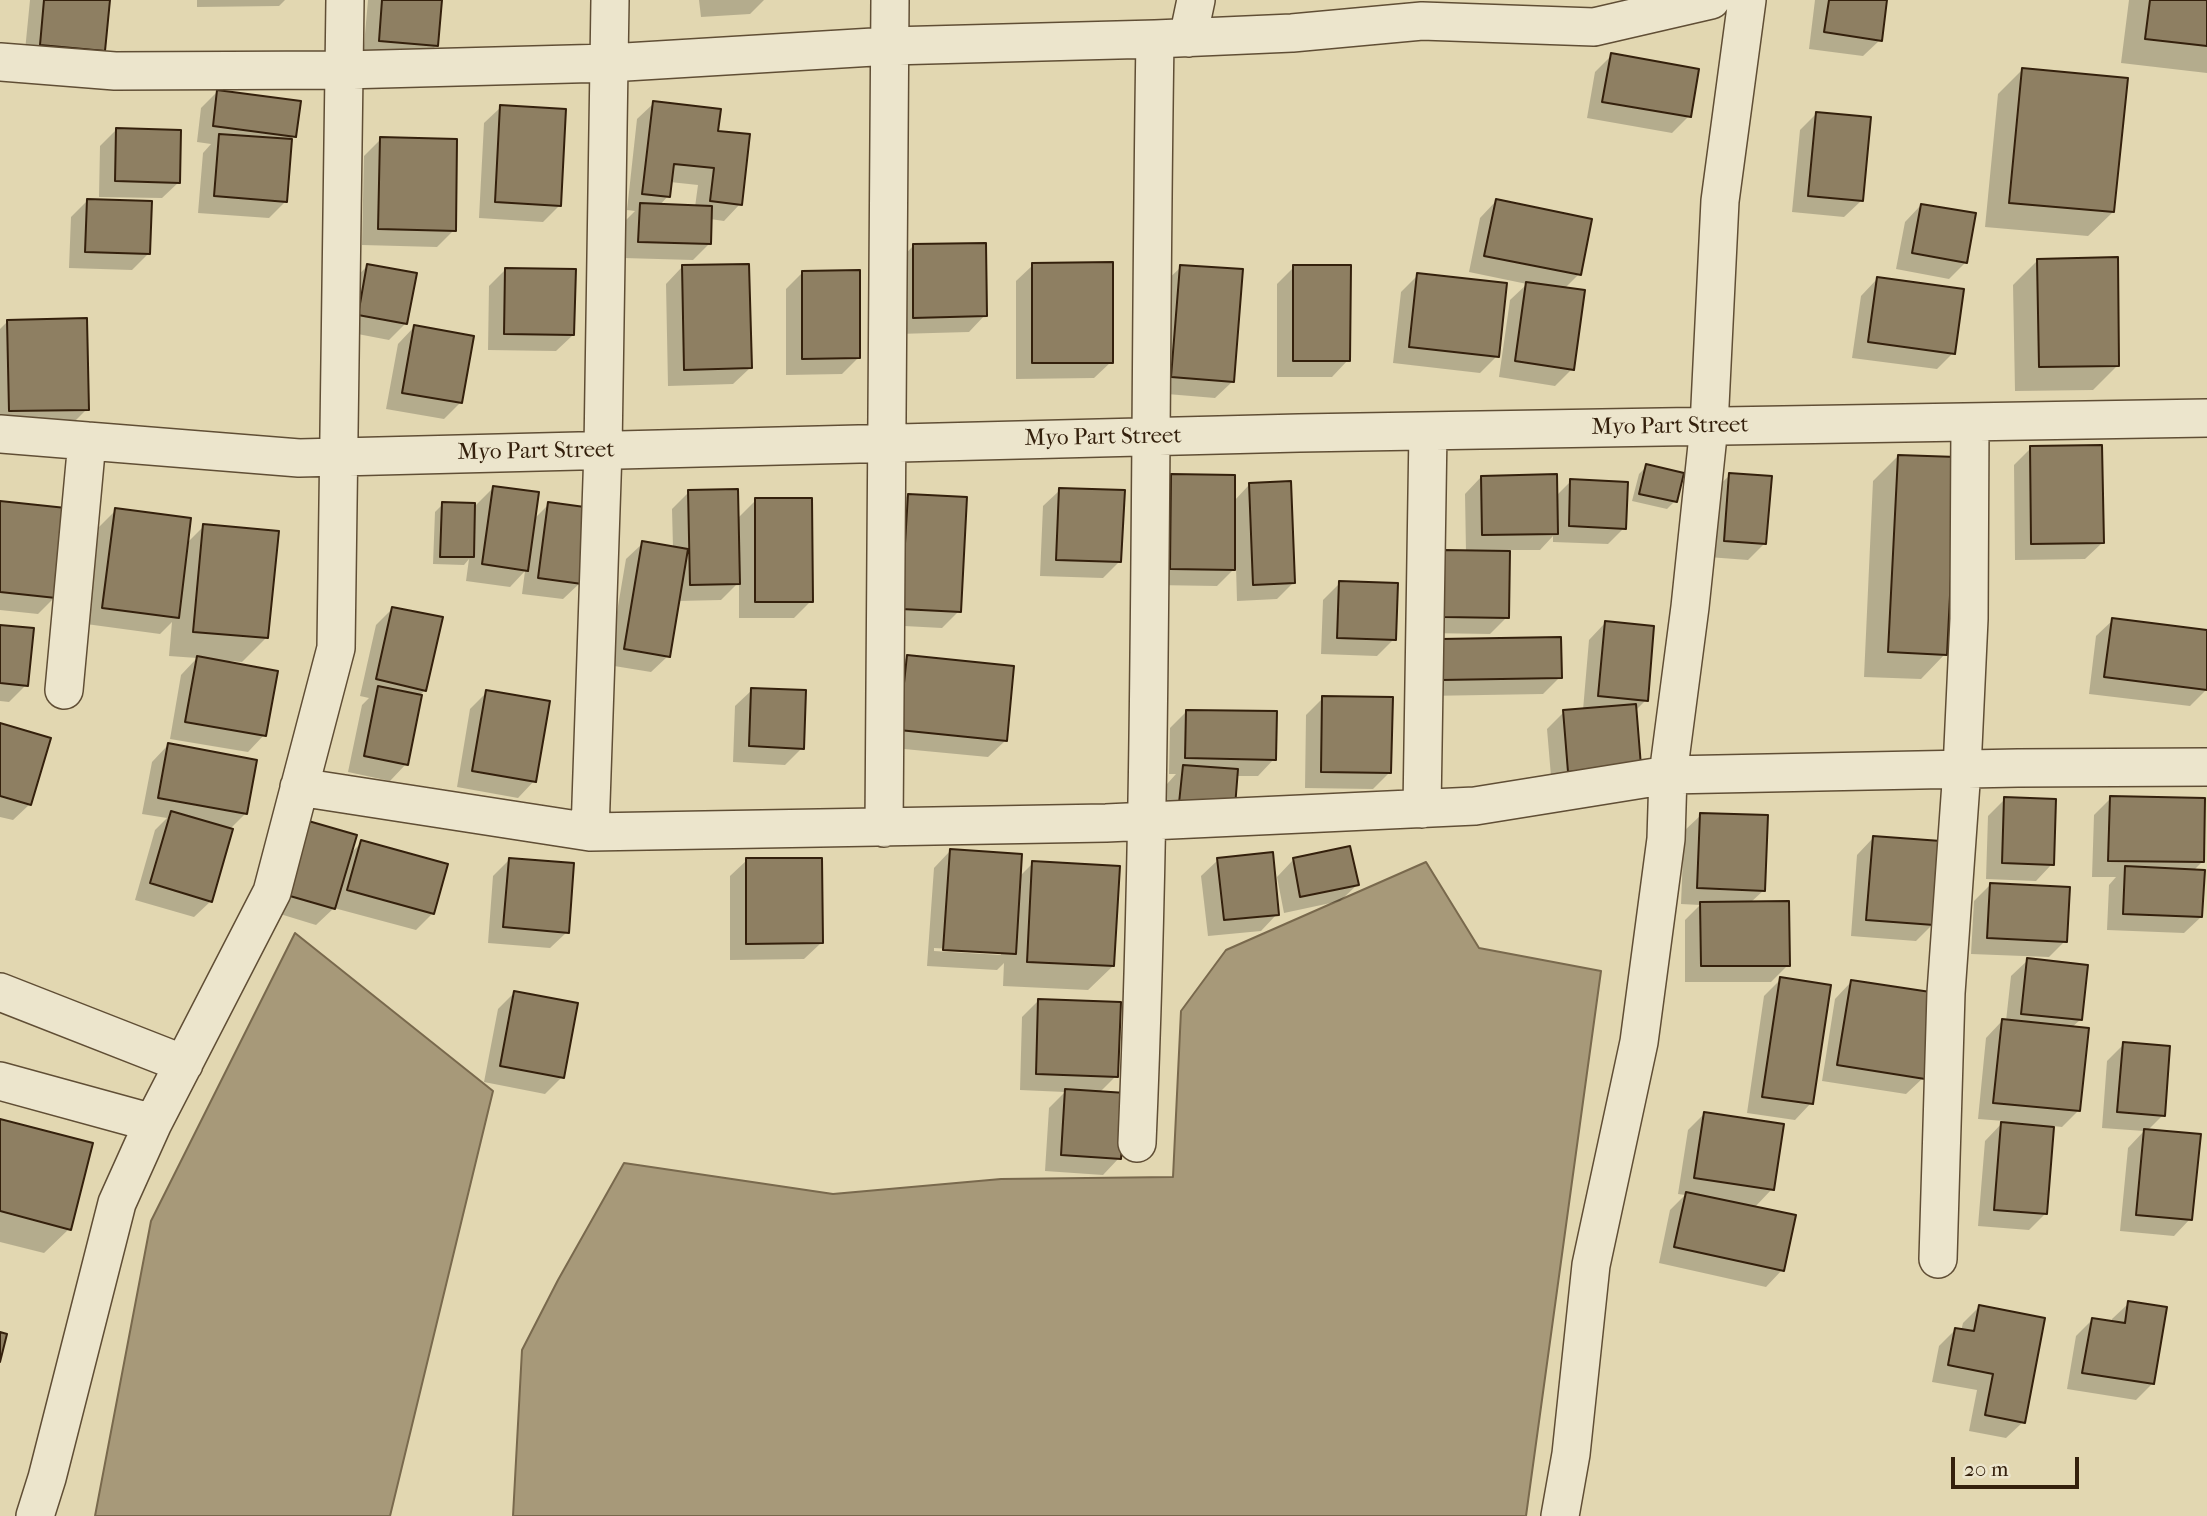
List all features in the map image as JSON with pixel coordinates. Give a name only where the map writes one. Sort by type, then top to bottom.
[{"type":"street","points":[[35,1516],[117,1203],[153,1123],[272,892],[336,648],[345,0]]},
{"type":"street","points":[[590,832],[603,450],[610,0]]},
{"type":"street","points":[[884,828],[890,0]]},
{"type":"street","points":[[1137,1143],[1145,965],[1150,437],[1171,39],[1196,0]]},
{"type":"street","points":[[0,62],[115,71],[344,70],[609,63],[890,46],[1292,33],[1422,21],[1594,27],[1711,0]]},
{"type":"street","points":[[1560,1516],[1571,1454],[1591,1265],[1639,1042],[1666,839],[1668,775],[1690,607],[1709,426],[1720,201],[1747,0]]},
{"type":"street","name":"Myo Part Street","points":[[0,434],[299,458],[1428,431],[2207,418]]},
{"type":"street","points":[[1938,1259],[1946,993],[1962,769],[1969,619],[1970,422]]},
{"type":"street","points":[[1422,809],[1428,431]]},
{"type":"street","points":[[64,690],[87,441]]},
{"type":"street","points":[[299,787],[590,832],[1147,822],[1422,809],[1475,806],[1668,775],[2207,767]]},
{"type":"street","points":[[0,992],[184,1064]]},
{"type":"street","points":[[0,1081],[153,1123]]},
{"type":"shaded area","points":[[1426,862],[1479,948],[1601,971],[1526,1516],[513,1516],[522,1350],[624,1163],[833,1194],[1001,1179],[1173,1177],[1181,1011],[1226,950]]},
{"type":"shaded area","points":[[295,933],[493,1091],[390,1516],[95,1516],[151,1221]]},
{"type":"building","points":[[44,0],[110,0],[105,51],[40,45]]},
{"type":"building","points":[[382,0],[442,0],[438,46],[379,41]]},
{"type":"building","points":[[1829,0],[1887,0],[1882,41],[1824,32]]},
{"type":"building","points":[[2150,0],[2207,0],[2207,46],[2145,39]]},
{"type":"building","points":[[1611,53],[1699,69],[1691,117],[1602,102]]},
{"type":"building","points":[[2022,68],[2128,78],[2114,212],[2009,203]]},
{"type":"building","points":[[217,90],[301,101],[296,137],[213,126]]},
{"type":"building","points":[[653,101],[721,109],[718,131],[750,134],[742,205],[710,201],[714,168],[674,164],[670,197],[642,194]]},
{"type":"building","points":[[500,105],[566,109],[561,206],[495,202]]},
{"type":"building","points":[[1816,112],[1871,117],[1863,201],[1808,196]]},
{"type":"building","points":[[116,128],[181,130],[180,183],[115,181]]},
{"type":"building","points":[[219,134],[292,139],[287,202],[214,196]]},
{"type":"building","points":[[380,137],[457,139],[456,231],[378,229]]},
{"type":"building","points":[[87,199],[152,201],[150,254],[85,252]]},
{"type":"building","points":[[1496,199],[1592,219],[1581,275],[1484,256]]},
{"type":"building","points":[[640,203],[712,206],[711,244],[638,242]]},
{"type":"building","points":[[1921,204],[1976,213],[1967,263],[1912,253]]},
{"type":"building","points":[[986,243],[987,316],[913,318],[913,244]]},
{"type":"building","points":[[2118,257],[2119,366],[2039,367],[2037,259]]},
{"type":"building","points":[[1113,262],[1113,363],[1032,363],[1032,263]]},
{"type":"building","points":[[367,264],[417,273],[407,324],[358,315]]},
{"type":"building","points":[[749,264],[752,368],[684,370],[682,265]]},
{"type":"building","points":[[1180,265],[1243,269],[1234,382],[1171,377]]},
{"type":"building","points":[[1293,265],[1351,265],[1350,361],[1293,361]]},
{"type":"building","points":[[505,268],[576,269],[574,335],[504,334]]},
{"type":"building","points":[[860,270],[860,358],[802,359],[802,271]]},
{"type":"building","points":[[1417,273],[1507,283],[1499,357],[1409,347]]},
{"type":"building","points":[[1877,277],[1964,289],[1955,354],[1868,342]]},
{"type":"building","points":[[1526,282],[1585,290],[1574,370],[1515,361]]},
{"type":"building","points":[[87,318],[89,410],[9,411],[7,320]]},
{"type":"building","points":[[414,325],[474,336],[462,403],[402,393]]},
{"type":"building","points":[[2102,445],[2104,543],[2031,544],[2030,446]]},
{"type":"building","points":[[1898,455],[1957,457],[1947,655],[1888,652]]},
{"type":"building","points":[[1646,464],[1684,473],[1677,502],[1639,494]]},
{"type":"building","points":[[1729,473],[1772,476],[1766,544],[1724,541]]},
{"type":"building","points":[[1171,474],[1235,475],[1235,570],[1170,569]]},
{"type":"building","points":[[1557,474],[1558,534],[1482,535],[1481,476]]},
{"type":"building","points":[[1570,479],[1628,482],[1626,529],[1569,526]]},
{"type":"building","points":[[1291,481],[1295,583],[1253,585],[1249,483]]},
{"type":"building","points":[[493,486],[539,492],[528,571],[482,564]]},
{"type":"building","points":[[1059,488],[1125,490],[1121,562],[1056,560]]},
{"type":"building","points":[[738,489],[740,584],[690,585],[688,490]]},
{"type":"building","points":[[908,494],[967,497],[961,612],[901,609]]},
{"type":"building","points":[[755,498],[812,498],[813,602],[755,602]]},
{"type":"building","points":[[0,501],[66,508],[56,598],[0,592]]},
{"type":"building","points":[[442,502],[475,503],[474,557],[440,557]]},
{"type":"building","points":[[548,502],[592,508],[582,584],[538,578]]},
{"type":"building","points":[[115,508],[191,518],[179,618],[102,608]]},
{"type":"building","points":[[203,524],[279,531],[268,638],[193,632]]},
{"type":"building","points":[[642,541],[688,549],[670,657],[624,649]]},
{"type":"building","points":[[1443,550],[1510,551],[1509,618],[1442,617]]},
{"type":"building","points":[[1339,581],[1398,583],[1396,640],[1337,638]]},
{"type":"building","points":[[392,607],[443,617],[426,691],[376,679]]},
{"type":"building","points":[[2112,618],[2207,630],[2207,690],[2104,677]]},
{"type":"building","points":[[1605,621],[1654,626],[1648,701],[1598,696]]},
{"type":"building","points":[[0,625],[34,628],[28,686],[0,683]]},
{"type":"building","points":[[1561,637],[1562,678],[1441,680],[1440,639]]},
{"type":"building","points":[[907,655],[1014,666],[1007,741],[899,730]]},
{"type":"building","points":[[197,656],[278,671],[266,736],[185,722]]},
{"type":"building","points":[[378,686],[422,695],[408,765],[364,756]]},
{"type":"building","points":[[751,688],[806,690],[804,749],[749,746]]},
{"type":"building","points":[[486,690],[550,701],[536,782],[472,771]]},
{"type":"building","points":[[1322,696],[1393,697],[1391,773],[1321,772]]},
{"type":"building","points":[[1636,704],[1641,766],[1568,772],[1563,710]]},
{"type":"building","points":[[1186,710],[1277,711],[1276,760],[1185,758]]},
{"type":"building","points":[[0,723],[51,738],[31,805],[0,796]]},
{"type":"building","points":[[168,743],[257,760],[247,814],[158,798]]},
{"type":"building","points":[[1183,765],[1238,769],[1235,807],[1179,803]]},
{"type":"building","points":[[2110,796],[2205,798],[2204,862],[2108,861]]},
{"type":"building","points":[[2004,797],[2056,799],[2054,865],[2002,863]]},
{"type":"building","points":[[171,811],[233,829],[212,902],[150,883]]},
{"type":"building","points":[[1700,813],[1768,815],[1765,891],[1697,888]]},
{"type":"building","points":[[305,820],[357,835],[335,909],[283,894]]},
{"type":"building","points":[[1873,836],[1941,841],[1934,925],[1866,920]]},
{"type":"building","points":[[361,840],[448,864],[434,914],[347,890]]},
{"type":"building","points":[[1350,846],[1359,885],[1300,897],[1293,858]]},
{"type":"building","points":[[950,849],[1022,854],[1016,954],[943,950]]},
{"type":"building","points":[[1273,852],[1279,915],[1224,920],[1217,858]]},
{"type":"building","points":[[509,858],[574,863],[569,933],[503,927]]},
{"type":"building","points":[[746,858],[822,858],[823,943],[746,944]]},
{"type":"building","points":[[1032,861],[1120,866],[1114,966],[1027,962]]},
{"type":"building","points":[[2125,866],[2205,870],[2202,917],[2123,914]]},
{"type":"building","points":[[1990,883],[2070,887],[2067,942],[1987,938]]},
{"type":"building","points":[[1789,901],[1790,966],[1701,966],[1700,902]]},
{"type":"building","points":[[2027,958],[2088,965],[2082,1020],[2021,1014]]},
{"type":"building","points":[[1780,977],[1831,985],[1813,1104],[1762,1097]]},
{"type":"building","points":[[1851,980],[1937,993],[1925,1079],[1837,1065]]},
{"type":"building","points":[[514,991],[578,1003],[564,1078],[500,1066]]},
{"type":"building","points":[[1038,999],[1121,1002],[1118,1077],[1036,1074]]},
{"type":"building","points":[[2002,1019],[2089,1028],[2080,1111],[1993,1103]]},
{"type":"building","points":[[2123,1042],[2170,1046],[2165,1116],[2117,1112]]},
{"type":"building","points":[[1065,1089],[1126,1093],[1121,1159],[1061,1155]]},
{"type":"building","points":[[1704,1112],[1784,1124],[1774,1190],[1694,1178]]},
{"type":"building","points":[[0,1119],[93,1143],[71,1230],[0,1211]]},
{"type":"building","points":[[2001,1122],[2054,1127],[2047,1214],[1994,1210]]},
{"type":"building","points":[[2144,1129],[2201,1134],[2192,1220],[2136,1215]]},
{"type":"building","points":[[1686,1192],[1796,1215],[1784,1271],[1674,1247]]},
{"type":"building","points":[[2128,1301],[2167,1307],[2154,1384],[2082,1373],[2092,1318],[2125,1323]]},
{"type":"building","points":[[1979,1305],[2045,1318],[2025,1423],[1985,1415],[1993,1374],[1948,1365],[1955,1328],[1974,1331]]},
{"type":"building","points":[[0,1332],[7,1334],[0,1362]]}]
